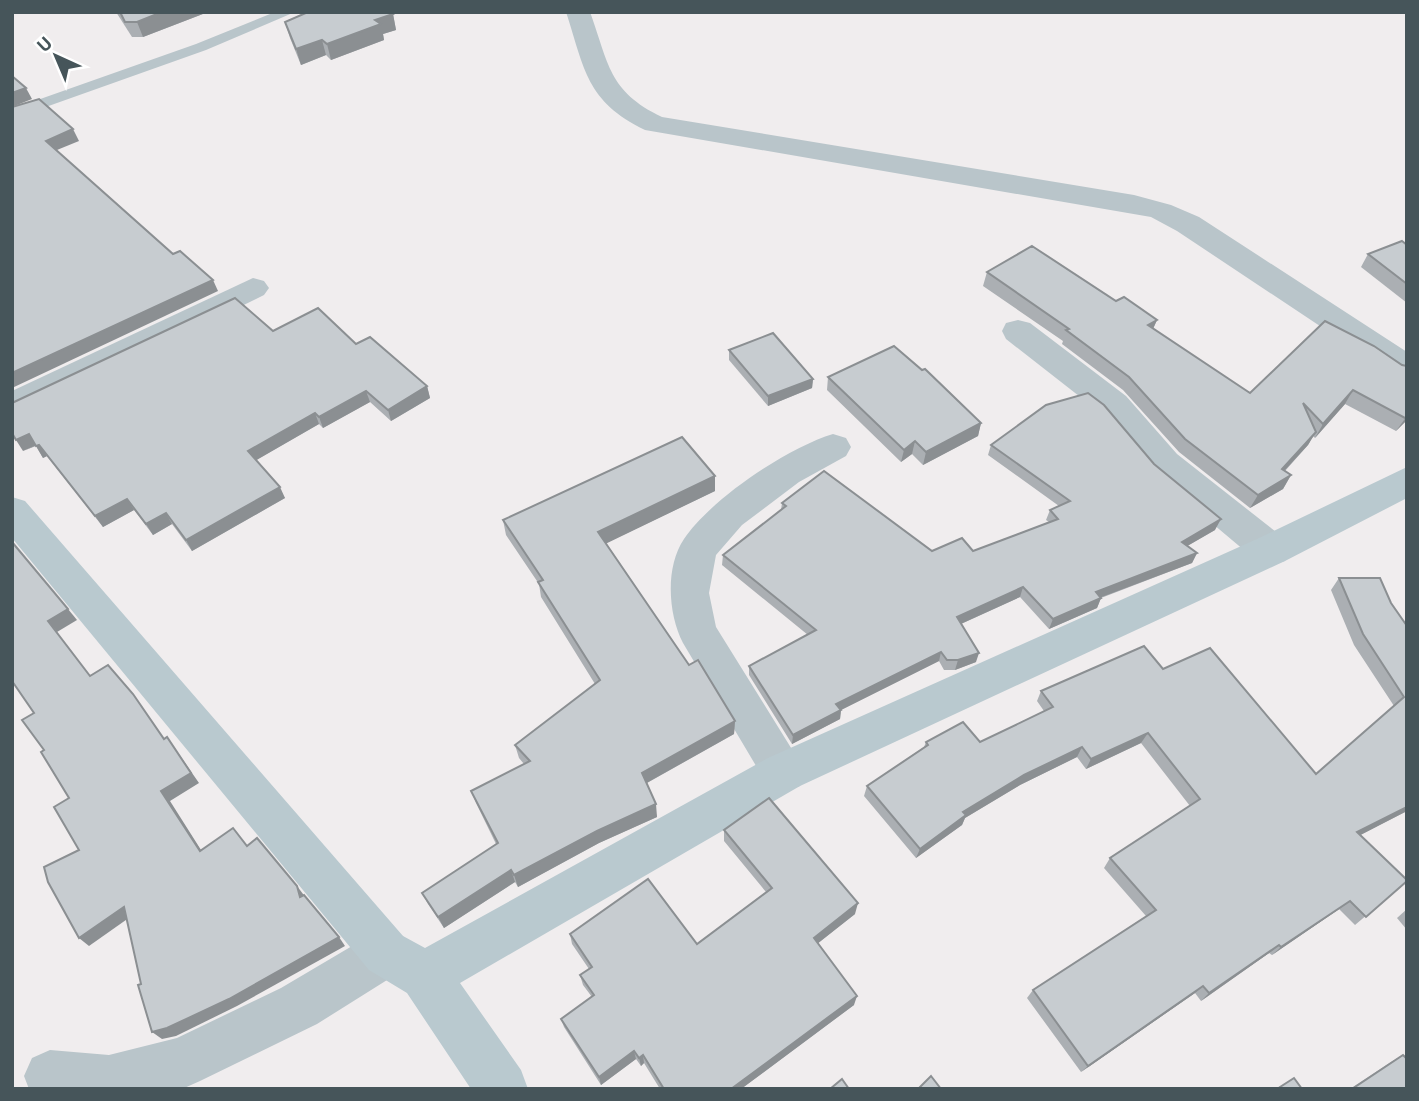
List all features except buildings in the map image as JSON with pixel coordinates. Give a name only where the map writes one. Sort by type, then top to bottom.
[{"type":"street","points":[[578,12],[602,78],[614,99],[655,124],[1134,204],[1161,211],[1188,224],[1407,368]]},
{"type":"street","points":[[12,406],[253,288]]},
{"type":"street","points":[[1018,331],[1106,398],[1164,463],[1271,550]]},
{"type":"street","points":[[784,772],[697,631],[689,593],[698,549],[729,515],[786,472],[833,447]]},
{"type":"street","points":[[50,1076],[109,1081],[182,1063],[299,1006],[406,964],[784,772],[1271,550],[1407,481]]},
{"type":"street","points":[[12,512],[406,964],[502,1089]]},
{"type":"lane","points":[[12,114],[201,47],[288,12]]}]
